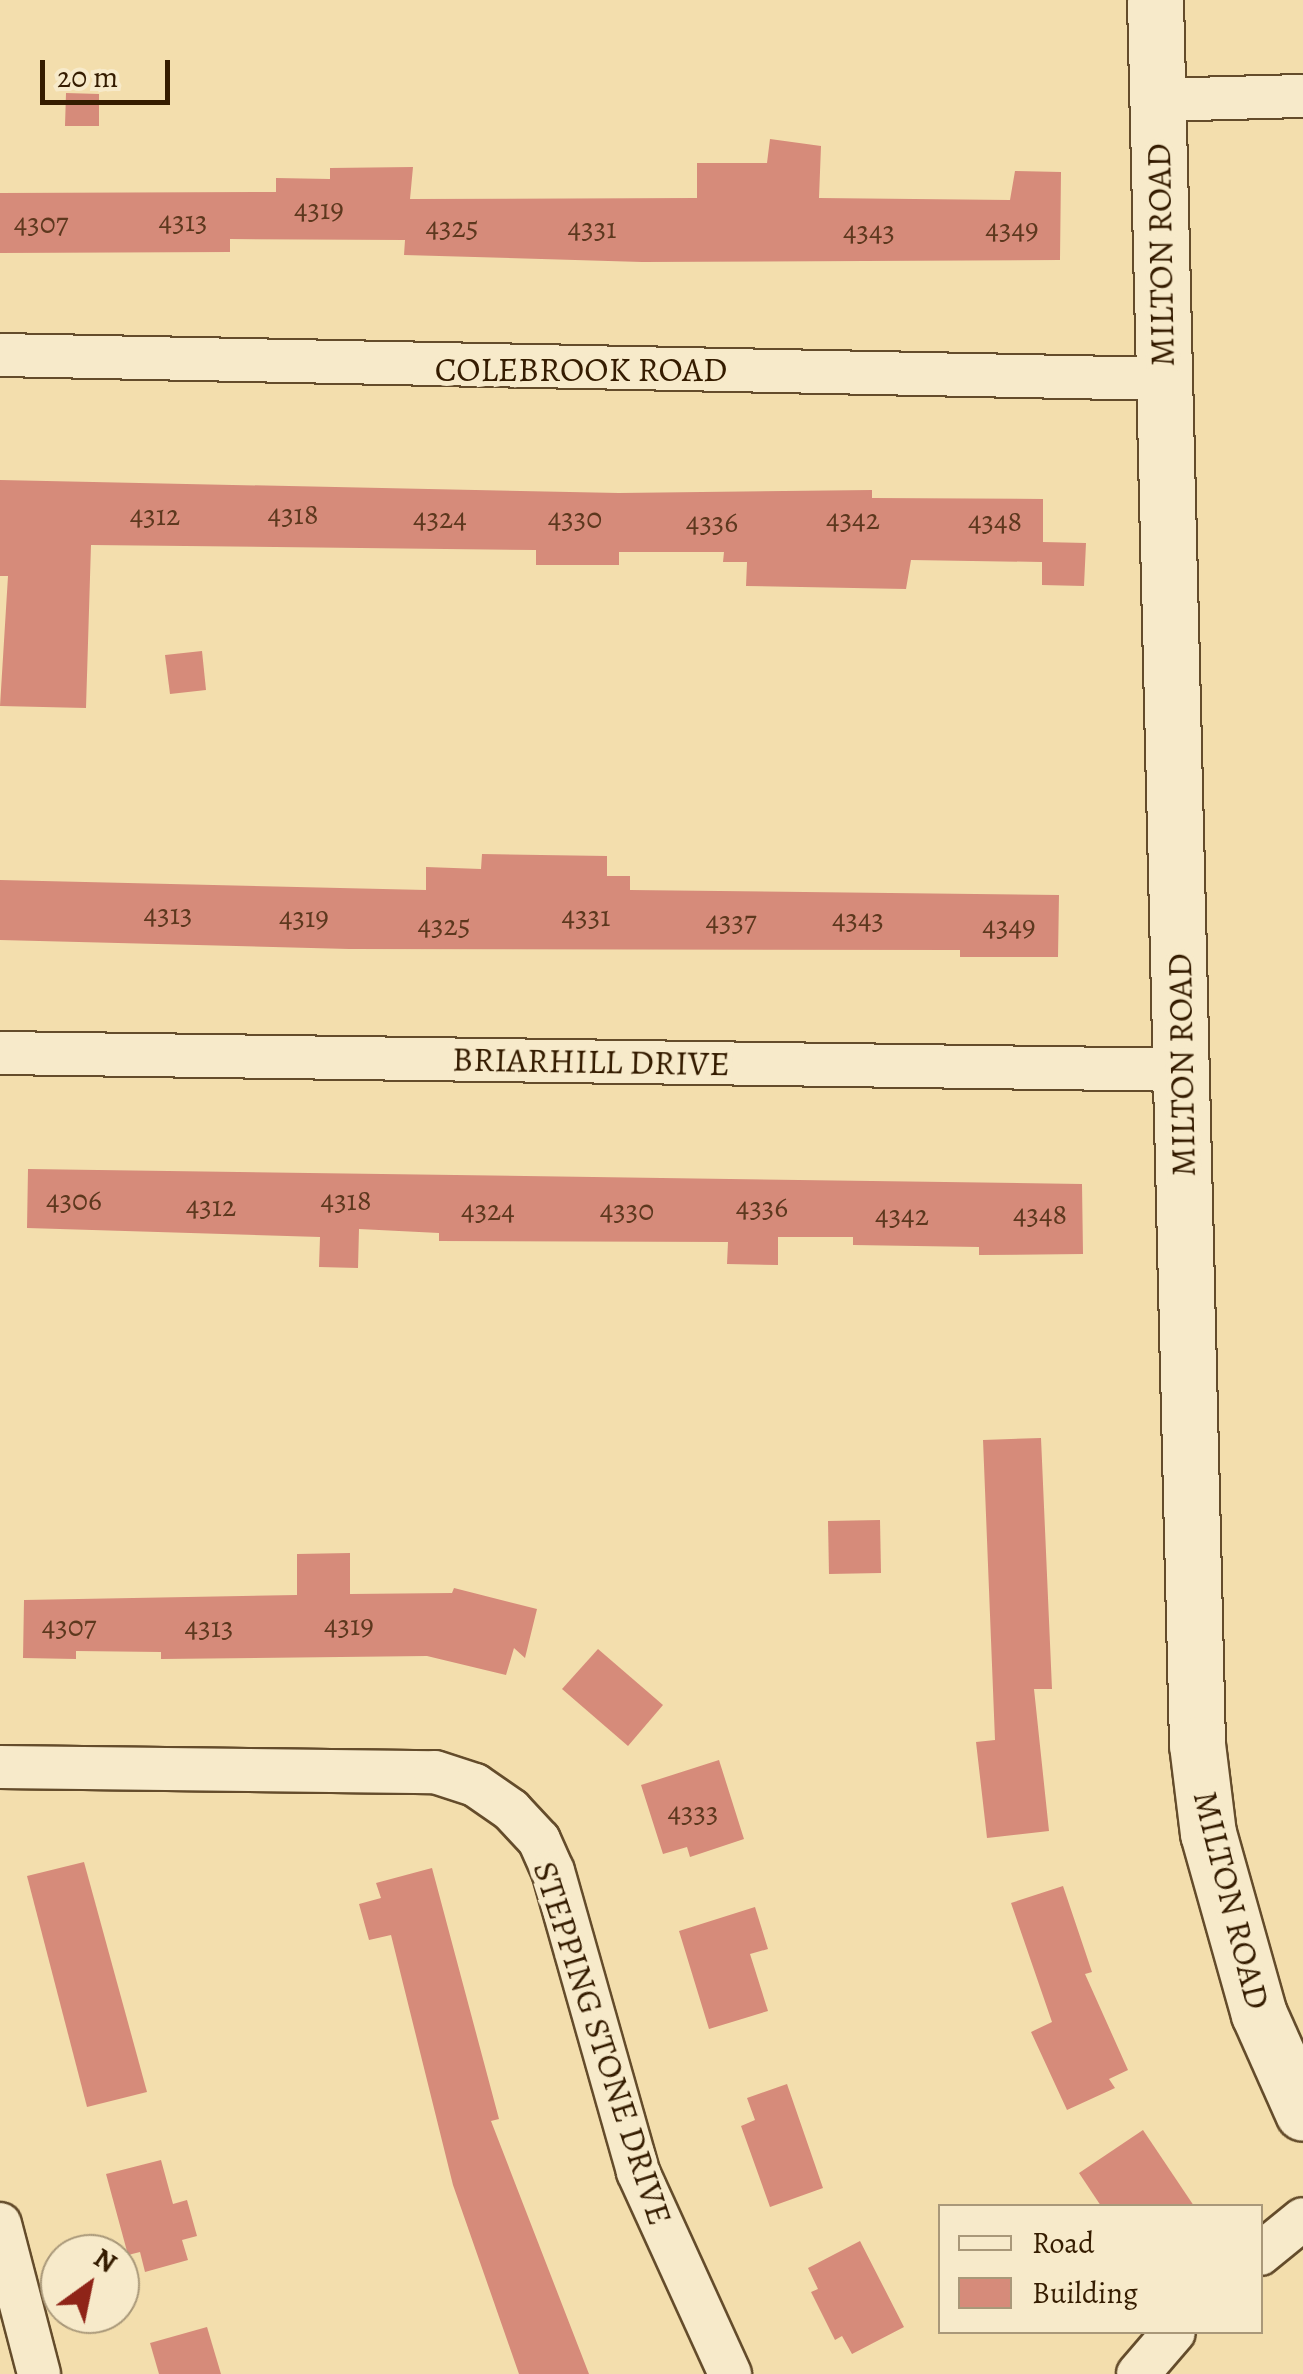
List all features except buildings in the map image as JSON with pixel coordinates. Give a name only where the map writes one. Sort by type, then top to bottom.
[{"type":"street","name":"MILTON ROAD","points":[[1155,0],[1197,1744],[1208,1833],[1259,2014],[1303,2113]]},
{"type":"street","points":[[1157,100],[1303,96]]},
{"type":"street","name":"COLEBROOK ROAD","points":[[0,355],[538,371],[1163,378]]},
{"type":"street","name":"BRIARHILL DRIVE","points":[[0,1053],[1182,1070]]},
{"type":"street","name":"STEPPING STONE DRIVE","points":[[0,1767],[434,1772],[475,1784],[511,1810],[539,1840],[552,1871],[638,2172],[730,2374]]},
{"type":"street","points":[[1263,2252],[1303,2219]]},
{"type":"street","points":[[0,2224],[39,2374]]},
{"type":"street","points":[[1138,2374],[1172,2334]]}]
